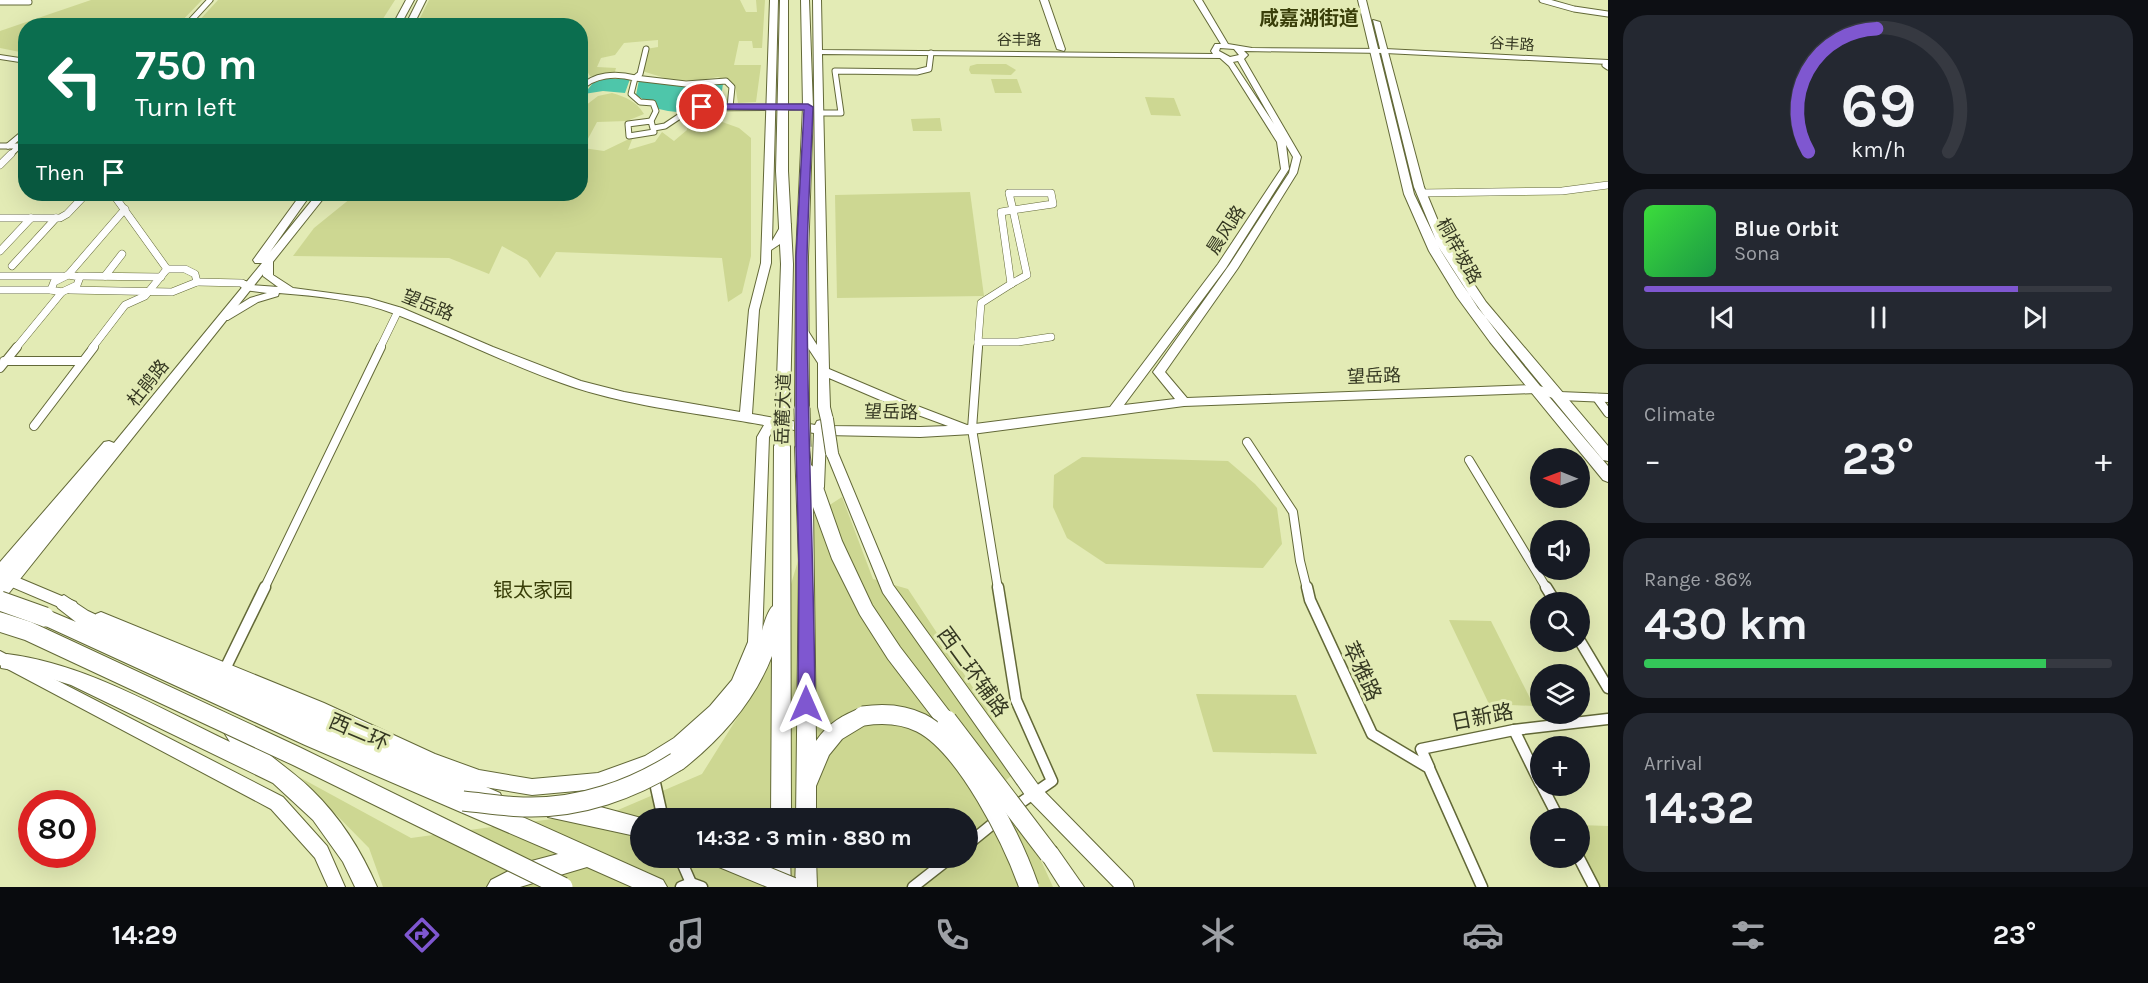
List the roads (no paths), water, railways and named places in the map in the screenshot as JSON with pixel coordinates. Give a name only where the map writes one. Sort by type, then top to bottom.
[{"type":"highway","name":"岳麓大道","points":[[781,808],[783,660],[780,565],[787,264],[777,107],[784,0]]},
{"type":"highway","name":"岳麓大道","points":[[805,0],[814,110],[802,257],[804,334],[802,408],[807,564],[806,808]]},
{"type":"highway","points":[[803,447],[818,498],[840,558],[867,612],[887,642],[1073,887]]},
{"type":"highway","points":[[534,807],[574,803],[610,794],[660,773],[714,731],[743,695],[766,653],[774,626],[780,565]]},
{"type":"highway","name":"西二环","points":[[0,601],[45,617],[656,887]]},
{"type":"highway","points":[[64,603],[82,617],[273,703],[482,795],[513,805]]},
{"type":"highway","points":[[0,622],[28,631],[296,756],[563,887]]},
{"type":"highway","points":[[4,660],[74,677],[280,776]]},
{"type":"highway","points":[[273,703],[372,763]]},
{"type":"highway","points":[[806,798],[813,771],[826,741],[842,725],[863,716],[880,713],[906,716],[939,734],[981,786],[1005,830],[1024,880]]},
{"type":"highway","points":[[228,724],[250,751],[304,796],[336,833],[366,887]]},
{"type":"highway","points":[[214,744],[296,756]]},
{"type":"highway","points":[[463,801],[593,815],[630,824]]},
{"type":"highway","points":[[498,887],[524,873],[588,856]]},
{"type":"highway","points":[[746,868],[792,887]]},
{"type":"highway","points":[[780,868],[780,887]]},
{"type":"highway","points":[[806,868],[806,887]]},
{"type":"main road","points":[[400,18],[410,0]]},
{"type":"main road","points":[[413,18],[422,0]]},
{"type":"main road","name":"桐梓坡路","points":[[1362,0],[1421,193],[1443,245],[1482,305],[1608,476]]},
{"type":"main road","name":"桐梓坡路","points":[[1370,0],[1409,194],[1435,250],[1461,294],[1494,339],[1541,385],[1560,396],[1608,456]]},
{"type":"main road","name":"杜鹃路","points":[[4,576],[224,317],[301,201]]},
{"type":"main road","name":"杜鹃路","points":[[0,593],[4,576],[141,408],[268,262],[316,201]]},
{"type":"street","points":[[193,18],[210,0]]},
{"type":"street","points":[[746,416],[754,310],[766,263],[777,107],[774,0]]},
{"type":"street","points":[[817,0],[819,50],[814,110],[824,367],[824,419],[818,451],[818,498]]},
{"type":"street","points":[[1044,0],[1061,49]]},
{"type":"street","name":"晨风路","points":[[1115,409],[1222,266],[1285,170],[1281,142],[1232,65],[1221,52],[1198,0]]},
{"type":"street","points":[[1542,0],[1574,9],[1608,14]]},
{"type":"street","points":[[0,1],[30,2]]},
{"type":"street","points":[[1236,47],[1242,51],[1241,58]]},
{"type":"street","name":"谷丰路","points":[[819,50],[931,53],[1221,52],[1236,47],[1252,50],[1380,53],[1607,65]]},
{"type":"street","points":[[646,48],[640,74],[635,78],[631,94],[640,102],[653,104],[656,111],[651,121],[654,132],[628,136],[628,124],[651,121]]},
{"type":"street","name":"谷丰路","points":[[819,50],[1204,50],[1241,58],[1380,53]]},
{"type":"street","points":[[654,128],[665,126],[692,108],[777,107],[841,113],[835,71],[917,72],[929,69],[931,53]]},
{"type":"street","points":[[0,55],[18,58]]},
{"type":"street","name":"晨风路","points":[[1184,402],[1159,372],[1234,266],[1293,173],[1297,157],[1241,58]]},
{"type":"street","points":[[588,82],[600,77],[629,75],[635,78],[686,84],[726,81],[732,87],[730,107]]},
{"type":"street","points":[[9,146],[18,138]]},
{"type":"street","points":[[0,146],[18,146]]},
{"type":"street","points":[[0,165],[18,149]]},
{"type":"street","points":[[1421,193],[1569,191],[1608,185]]},
{"type":"street","points":[[978,836],[1033,792],[1052,781],[1016,700],[972,429],[981,303],[1027,275],[1012,211],[1009,193],[1051,193],[1053,204],[1012,211],[1001,212],[1011,284]]},
{"type":"street","points":[[0,218],[56,218],[67,214],[79,201]]},
{"type":"street","points":[[118,201],[167,269]]},
{"type":"street","points":[[51,290],[52,283],[66,276],[124,209]]},
{"type":"street","points":[[0,251],[31,218]]},
{"type":"street","points":[[12,266],[56,218]]},
{"type":"street","points":[[767,248],[777,242],[786,224]]},
{"type":"street","points":[[767,248],[776,252],[787,264]]},
{"type":"street","points":[[105,276],[122,254]]},
{"type":"street","points":[[268,262],[268,276],[293,291]]},
{"type":"street","points":[[34,426],[125,305],[145,296],[167,269]]},
{"type":"street","points":[[167,269],[185,269],[195,274],[197,282]]},
{"type":"street","points":[[0,276],[161,277]]},
{"type":"street","points":[[0,368],[3,361],[66,291],[80,282],[79,276]]},
{"type":"street","points":[[0,290],[172,292],[197,282],[245,286]]},
{"type":"street","name":"望岳路","points":[[245,286],[360,300],[398,311],[579,385],[624,396],[772,421],[824,419],[920,432],[972,429],[1184,402],[1541,385]]},
{"type":"street","points":[[224,317],[254,300],[293,291]]},
{"type":"street","points":[[225,669],[398,311]]},
{"type":"street","points":[[804,334],[824,367],[903,405],[972,429]]},
{"type":"street","points":[[978,342],[1018,342],[1051,337]]},
{"type":"street","points":[[3,361],[82,361]]},
{"type":"street","points":[[1560,396],[1603,398],[1608,412]]},
{"type":"street","name":"西二环辅路","points":[[824,419],[832,453],[888,589],[1033,792],[1125,887]]},
{"type":"street","points":[[4,576],[32,590],[320,708],[432,760],[479,778],[532,787],[598,781],[650,762],[680,743],[715,711],[737,685],[755,642],[763,437],[772,421]]},
{"type":"street","name":"萃雅路","points":[[1247,442],[1293,512],[1300,561],[1310,600],[1372,734],[1430,768]]},
{"type":"street","points":[[1469,460],[1549,592]]},
{"type":"street","points":[[0,622],[32,590]]},
{"type":"street","points":[[1587,652],[1608,688]]},
{"type":"street","points":[[4,660],[277,803],[321,852],[337,887]]},
{"type":"street","name":"日新路","points":[[1430,768],[1421,749],[1514,730],[1608,719]]},
{"type":"street","points":[[1514,730],[1530,762]]},
{"type":"street","points":[[650,762],[660,808]]},
{"type":"street","points":[[1430,768],[1482,887]]},
{"type":"street","points":[[684,868],[691,886]]},
{"type":"street","points":[[913,887],[937,868]]},
{"type":"street","points":[[1584,868],[1594,887]]},
{"type":"water","points":[[604,79],[630,79],[625,93],[603,91],[588,93],[588,89],[593,83]]},
{"type":"water","points":[[639,80],[683,86],[723,84],[720,103],[690,106],[677,112],[659,109],[636,95]]},
{"type":"district","name":"咸嘉湖街道","points":[[1309,18]]},
{"type":"district","name":"银太家园","points":[[533,590]]}]
